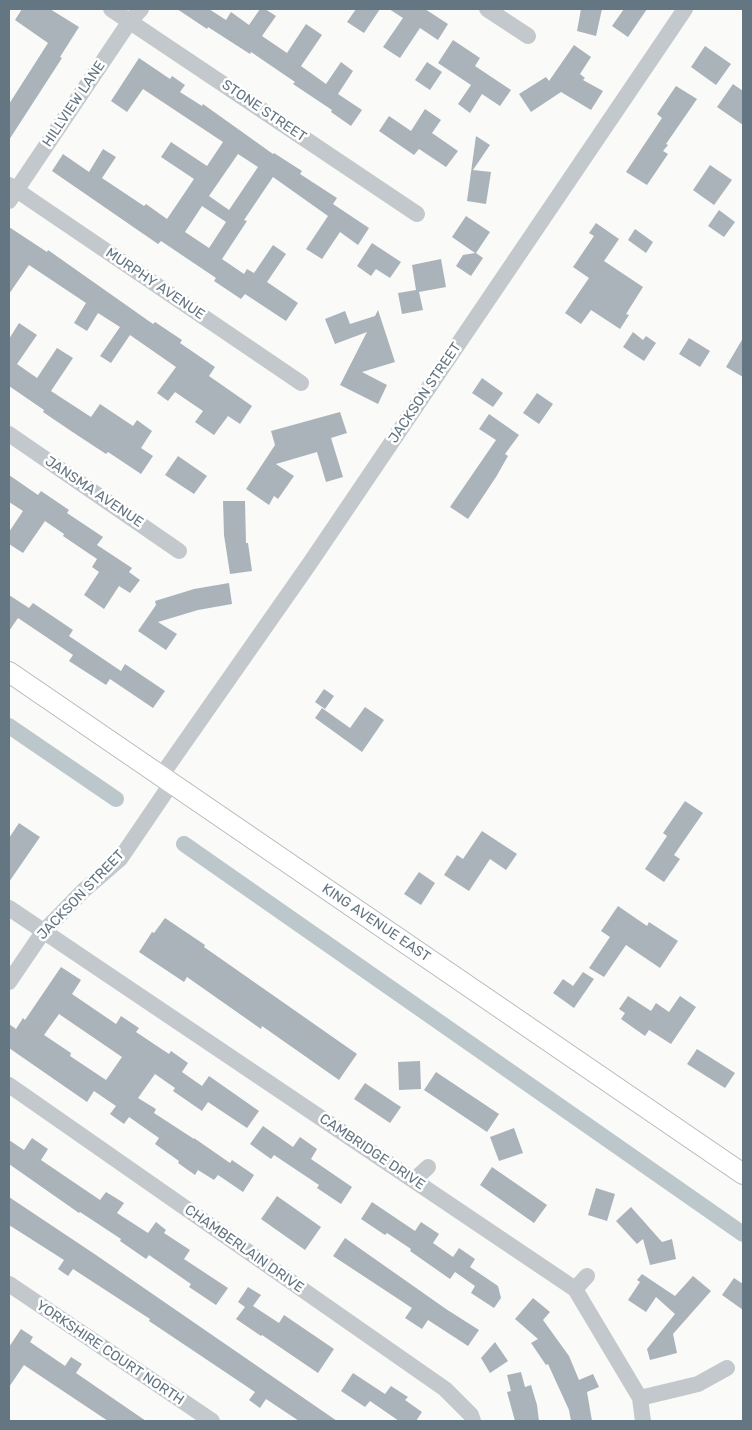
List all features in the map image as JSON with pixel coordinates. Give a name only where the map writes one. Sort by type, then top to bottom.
[{"type":"main road","name":"KING AVENUE EAST","points":[[9,672],[743,1174]]},
{"type":"street","name":"STONE STREET","points":[[111,9],[417,214]]},
{"type":"street","name":"HILLVIEW LANE","points":[[11,192],[130,21],[141,9]]},
{"type":"street","points":[[487,9],[528,36]]},
{"type":"street","name":"JACKSON STREET","points":[[9,982],[43,932],[84,890],[120,859],[166,780],[310,563],[685,9]]},
{"type":"street","name":"MURPHY AVENUE","points":[[11,192],[301,383]]},
{"type":"street","name":"JANSMA AVENUE","points":[[9,434],[179,551]]},
{"type":"street","name":"CAMBRIDGE DRIVE","points":[[9,908],[575,1289],[640,1398],[642,1421]]},
{"type":"street","name":"CHAMBERLAIN DRIVE","points":[[9,1085],[445,1389],[471,1415],[473,1421]]},
{"type":"street","points":[[414,1180],[428,1166]]},
{"type":"street","points":[[575,1289],[587,1276]]},
{"type":"street","name":"YORKSHIRE COURT NORTH","points":[[9,1284],[212,1421]]},
{"type":"street","points":[[640,1398],[698,1384],[727,1368]]},
{"type":"building","points":[[22,9],[50,9],[79,27],[60,57],[62,58],[9,140],[9,104],[48,43],[15,20]]},
{"type":"building","points":[[177,9],[209,9],[226,20],[231,12],[249,25],[260,9],[265,9],[276,16],[262,36],[287,53],[306,24],[322,35],[301,66],[326,84],[341,62],[353,71],[338,94],[362,110],[351,126],[331,112],[332,110],[293,84],[295,82],[251,52],[250,54]]},
{"type":"building","points":[[356,9],[380,9],[364,33],[347,22]]},
{"type":"building","points":[[389,9],[425,9],[448,24],[438,40],[420,28],[400,58],[383,47],[403,18]]},
{"type":"building","points":[[581,9],[602,9],[596,36],[577,31]]},
{"type":"building","points":[[624,9],[647,9],[628,37],[612,26]]},
{"type":"building","points":[[453,40],[480,58],[475,66],[511,90],[500,106],[482,94],[470,113],[458,104],[471,85],[438,63]]},
{"type":"building","points":[[574,45],[591,57],[580,74],[585,78],[583,80],[603,91],[591,110],[561,92],[531,112],[519,94],[546,77],[549,81]]},
{"type":"building","points":[[705,46],[731,64],[716,85],[691,67]]},
{"type":"building","points":[[139,58],[170,79],[172,76],[185,85],[180,92],[202,106],[203,104],[273,154],[302,171],[300,174],[337,198],[333,204],[369,228],[358,245],[340,232],[322,259],[306,249],[328,216],[273,177],[244,220],[247,221],[222,259],[244,274],[247,269],[254,273],[273,245],[286,254],[267,282],[298,303],[286,321],[245,294],[241,299],[214,281],[216,278],[161,241],[158,244],[52,171],[63,154],[89,172],[103,149],[116,157],[102,178],[167,219],[194,179],[161,157],[171,142],[207,166],[223,142],[143,89],[127,112],[111,101]],"holes":[[[238,154],[258,167],[229,210],[209,196]],[[202,206],[226,222],[209,248],[185,232]]]},
{"type":"building","points":[[427,62],[442,72],[430,90],[415,80]]},
{"type":"building","points":[[733,84],[743,91],[743,125],[717,107]]},
{"type":"building","points":[[676,86],[697,99],[666,144],[668,145],[663,151],[668,154],[647,185],[626,172],[662,118],[657,114]]},
{"type":"building","points":[[425,109],[441,120],[432,133],[458,151],[446,167],[419,149],[414,155],[379,131],[389,116],[411,131]]},
{"type":"building","points":[[476,136],[490,145],[473,170],[491,172],[486,204],[467,201]]},
{"type":"building","points":[[710,165],[732,180],[714,205],[693,190]]},
{"type":"building","points":[[719,210],[735,222],[724,237],[708,226]]},
{"type":"building","points":[[466,216],[490,232],[476,253],[483,258],[471,276],[456,266],[463,255],[475,253],[452,237]]},
{"type":"building","points":[[596,223],[619,239],[604,261],[643,287],[626,314],[629,315],[620,329],[591,310],[581,324],[565,313],[589,278],[573,267],[594,236],[589,233]]},
{"type":"building","points":[[9,227],[47,252],[48,250],[153,324],[155,322],[182,340],[180,343],[215,367],[209,376],[252,406],[240,424],[228,416],[214,435],[195,422],[203,411],[175,392],[168,401],[157,393],[176,367],[130,335],[111,363],[100,356],[120,327],[98,313],[87,331],[74,323],[86,303],[29,265],[9,294]]},
{"type":"building","points":[[635,229],[653,242],[646,253],[628,240]]},
{"type":"building","points":[[372,243],[401,262],[390,278],[376,269],[371,276],[357,266]]},
{"type":"building","points":[[441,259],[446,287],[419,292],[423,310],[402,314],[398,293],[416,290],[412,265]]},
{"type":"building","points":[[378,310],[395,362],[362,372],[387,385],[378,404],[340,385],[367,332],[335,344],[325,319],[345,311],[350,324],[375,316]]},
{"type":"building","points":[[19,323],[37,335],[17,364],[37,378],[57,348],[73,358],[51,391],[91,417],[100,404],[133,426],[137,420],[152,431],[141,448],[153,456],[141,474],[71,431],[9,386],[9,339]]},
{"type":"building","points":[[633,332],[643,340],[646,336],[656,343],[644,361],[623,347]]},
{"type":"building","points":[[689,338],[710,351],[700,367],[679,354]]},
{"type":"building","points":[[743,338],[743,377],[726,367]]},
{"type":"building","points":[[482,378],[503,393],[493,407],[472,393]]},
{"type":"building","points":[[537,393],[553,404],[539,424],[523,413]]},
{"type":"building","points":[[340,412],[347,433],[331,438],[343,477],[326,482],[317,452],[276,464],[294,476],[278,499],[274,496],[269,505],[246,489],[275,445],[271,431]]},
{"type":"building","points":[[489,414],[519,435],[505,454],[508,456],[496,477],[468,519],[450,507],[496,440],[479,429]]},
{"type":"building","points":[[178,456],[207,476],[194,494],[165,475]]},
{"type":"building","points":[[9,475],[38,495],[41,491],[69,510],[67,513],[103,537],[97,545],[132,568],[129,572],[140,580],[130,593],[119,586],[104,609],[84,595],[99,572],[92,567],[97,559],[45,521],[23,553],[9,544],[9,532],[23,511],[9,502]]},
{"type":"building","points":[[223,501],[245,501],[246,543],[248,543],[252,571],[230,574],[224,535]]},
{"type":"building","points":[[229,583],[232,604],[198,610],[158,622],[177,634],[166,650],[138,631],[156,605],[155,601],[194,589]]},
{"type":"building","points":[[9,595],[29,608],[33,603],[73,630],[69,636],[121,671],[125,664],[165,691],[153,708],[110,679],[106,685],[69,661],[73,655],[18,618],[9,631]]},
{"type":"building","points":[[324,689],[334,696],[325,709],[315,702]]},
{"type":"building","points":[[365,707],[384,720],[362,752],[315,718],[322,708],[350,728]]},
{"type":"building","points":[[685,801],[703,813],[674,855],[680,859],[664,882],[645,869],[667,836],[663,833]]},
{"type":"building","points":[[19,823],[40,837],[9,882],[9,838]]},
{"type":"building","points":[[482,831],[517,854],[506,870],[490,859],[469,891],[444,875],[457,855],[463,859]]},
{"type":"building","points":[[419,872],[435,883],[421,905],[404,894]]},
{"type":"building","points":[[618,906],[647,926],[649,922],[678,941],[660,968],[626,945],[604,977],[589,968],[610,937],[601,931]]},
{"type":"building","points":[[165,918],[357,1054],[339,1080],[262,1026],[261,1029],[187,977],[184,982],[139,952],[152,932],[154,933]]},
{"type":"building","points":[[61,967],[81,980],[72,994],[116,1024],[121,1016],[139,1028],[136,1032],[169,1054],[171,1051],[188,1063],[182,1072],[202,1086],[209,1076],[259,1111],[247,1128],[208,1102],[202,1111],[173,1091],[175,1088],[155,1074],[138,1098],[156,1109],[154,1113],[230,1163],[232,1160],[254,1175],[243,1192],[218,1175],[214,1180],[198,1170],[195,1175],[155,1144],[159,1138],[129,1117],[124,1124],[110,1114],[116,1106],[94,1091],[87,1102],[9,1048],[9,1024],[16,1029],[23,1018],[25,1020]],"holes":[[[59,1014],[122,1057],[106,1080],[70,1056],[71,1053],[44,1035]]]},
{"type":"building","points":[[583,972],[594,979],[574,1008],[553,993],[563,979],[573,986]]},
{"type":"building","points":[[628,996],[651,1011],[656,1003],[669,1012],[680,996],[696,1007],[671,1044],[649,1030],[645,1036],[621,1019],[625,1013],[619,1009]]},
{"type":"building","points":[[697,1049],[735,1073],[725,1088],[687,1064]]},
{"type":"building","points":[[420,1061],[421,1089],[399,1090],[398,1062]]},
{"type":"building","points":[[436,1072],[499,1114],[487,1132],[424,1090]]},
{"type":"building","points":[[365,1083],[401,1107],[390,1123],[354,1099]]},
{"type":"building","points":[[263,1126],[293,1147],[300,1137],[317,1149],[311,1159],[352,1187],[341,1204],[317,1188],[319,1185],[274,1155],[271,1159],[250,1144]]},
{"type":"building","points":[[514,1128],[523,1153],[499,1161],[490,1137]]},
{"type":"building","points":[[32,1138],[48,1149],[41,1160],[100,1200],[106,1192],[124,1203],[117,1213],[148,1233],[156,1222],[166,1230],[164,1233],[190,1250],[184,1259],[228,1288],[216,1305],[189,1287],[191,1284],[149,1255],[146,1259],[120,1241],[121,1239],[79,1213],[9,1164],[9,1140],[24,1150]]},
{"type":"building","points":[[492,1167],[547,1205],[534,1223],[480,1185]]},
{"type":"building","points":[[596,1188],[615,1194],[607,1221],[588,1215]]},
{"type":"building","points":[[277,1196],[321,1227],[305,1250],[261,1219]]},
{"type":"building","points":[[9,1197],[337,1421],[299,1421],[266,1399],[260,1408],[249,1400],[255,1392],[149,1321],[150,1319],[73,1269],[68,1276],[58,1269],[64,1260],[9,1225]]},
{"type":"building","points":[[372,1202],[415,1231],[421,1222],[439,1234],[433,1243],[453,1257],[459,1248],[475,1259],[470,1267],[498,1286],[501,1298],[494,1308],[471,1293],[475,1286],[455,1272],[450,1279],[410,1251],[411,1249],[361,1219]]},
{"type":"building","points":[[631,1207],[662,1242],[672,1239],[676,1259],[650,1265],[643,1239],[637,1244],[616,1221]]},
{"type":"building","points":[[345,1238],[479,1330],[468,1346],[428,1320],[422,1329],[405,1318],[412,1308],[333,1256]]},
{"type":"building","points":[[642,1274],[675,1296],[693,1276],[711,1291],[673,1334],[677,1353],[650,1360],[647,1349],[675,1314],[656,1297],[646,1312],[628,1300],[640,1282],[637,1280]]},
{"type":"building","points":[[734,1278],[743,1284],[743,1310],[722,1295]]},
{"type":"building","points":[[248,1287],[261,1295],[253,1306],[279,1323],[284,1315],[334,1349],[318,1373],[236,1319],[245,1307],[238,1302]]},
{"type":"building","points":[[533,1298],[550,1312],[543,1320],[569,1356],[579,1380],[593,1374],[599,1387],[587,1392],[592,1421],[571,1421],[569,1410],[548,1364],[546,1365],[531,1343],[538,1339],[515,1319]]},
{"type":"building","points":[[21,1329],[33,1337],[30,1342],[65,1366],[71,1357],[82,1364],[76,1373],[146,1421],[108,1421],[24,1365],[9,1387],[9,1347]]},
{"type":"building","points":[[495,1342],[508,1361],[490,1373],[481,1358]]},
{"type":"building","points":[[521,1372],[525,1387],[531,1385],[537,1405],[539,1421],[515,1421],[507,1392],[511,1391],[507,1375]]},
{"type":"building","points":[[353,1373],[385,1394],[391,1386],[408,1397],[405,1400],[422,1412],[416,1421],[399,1421],[370,1401],[365,1407],[341,1391]]},
{"type":"waterway","points":[[9,726],[116,799]]},
{"type":"waterway","points":[[184,844],[743,1234]]}]
